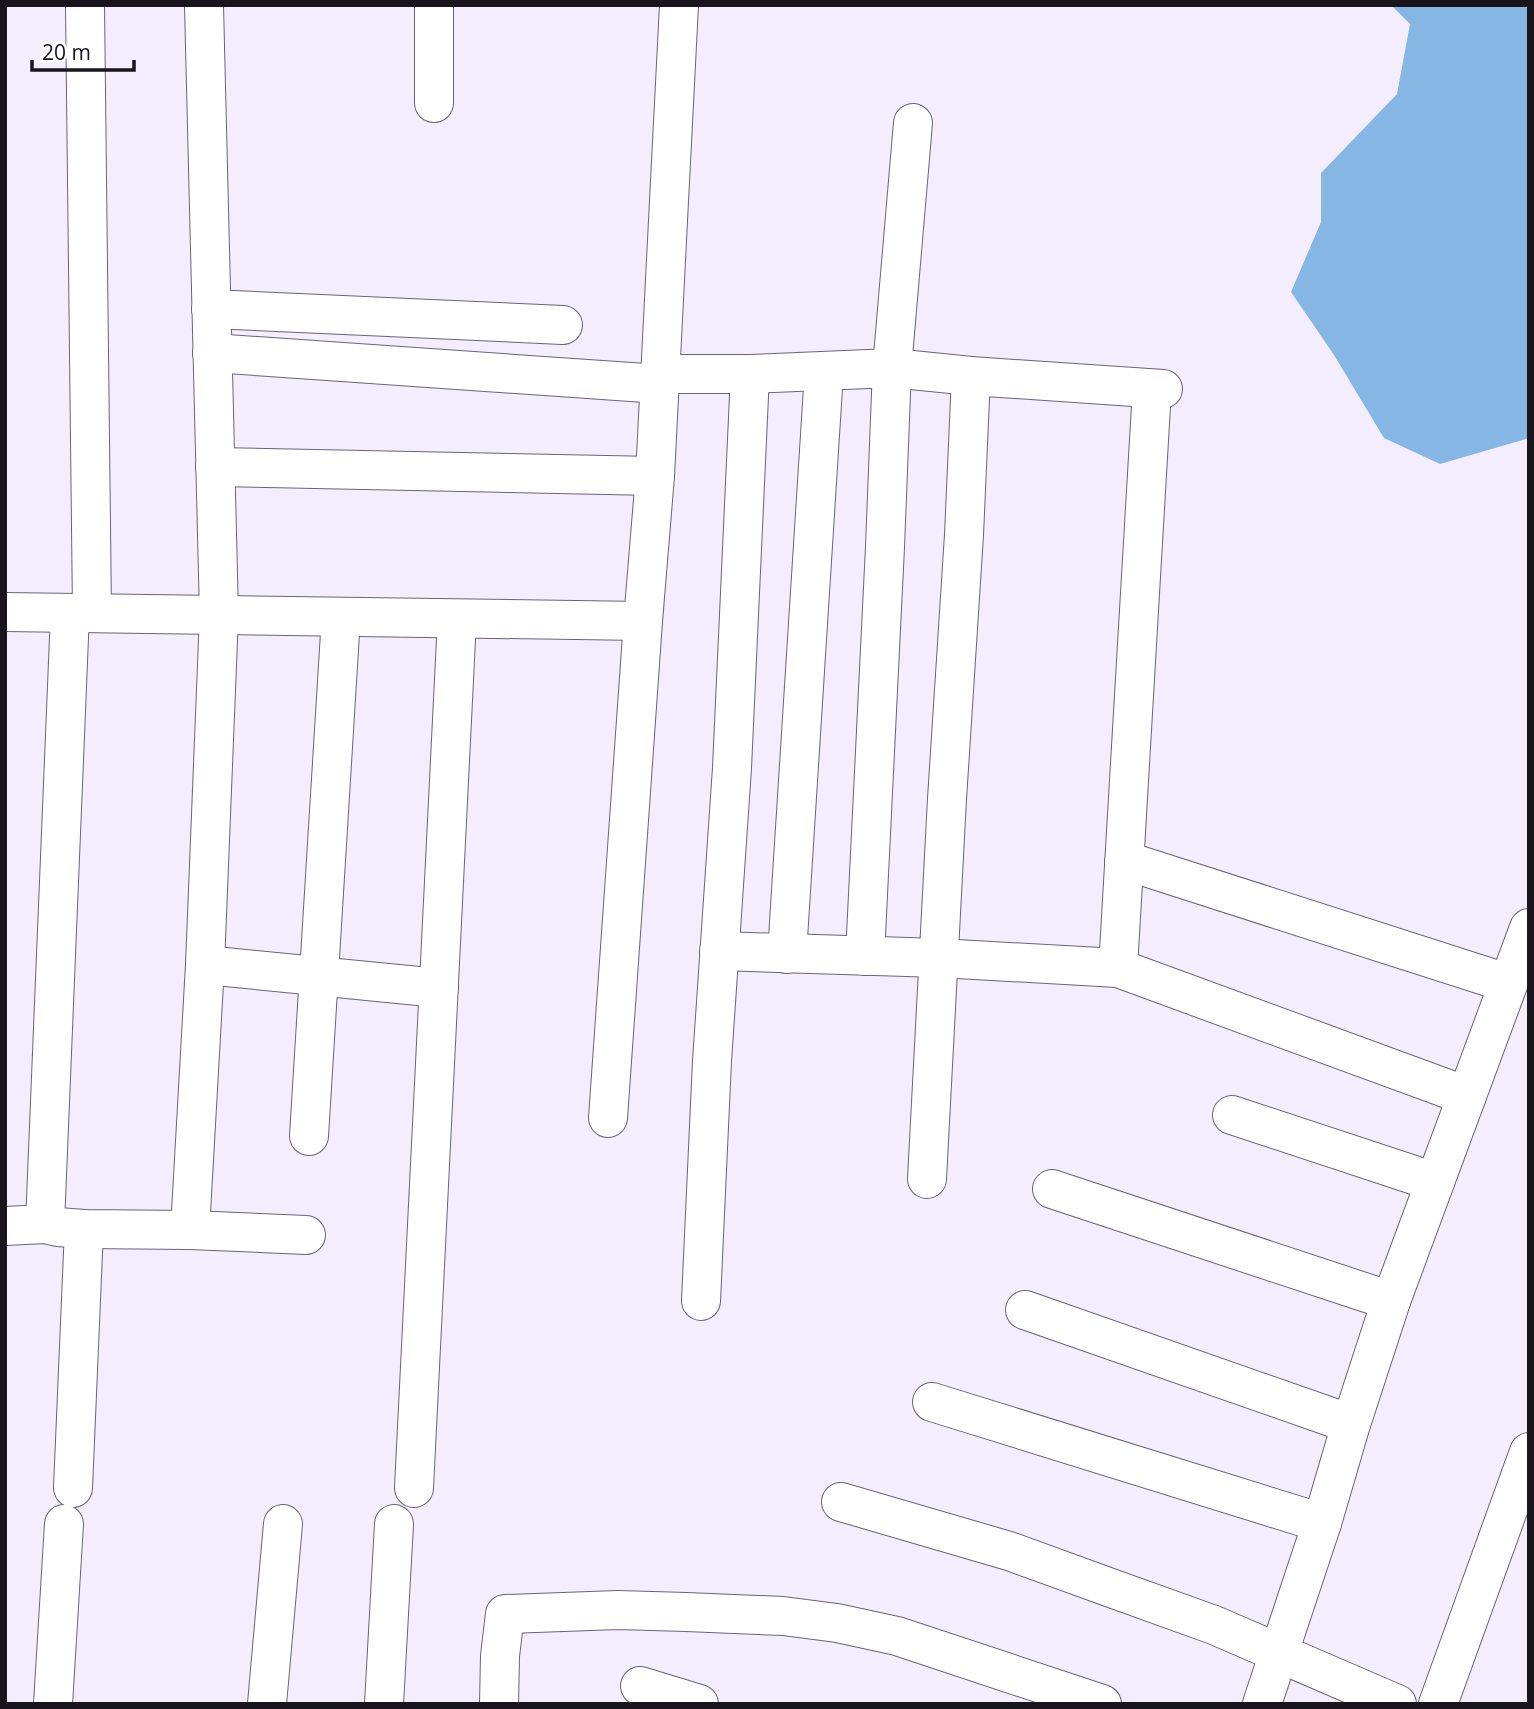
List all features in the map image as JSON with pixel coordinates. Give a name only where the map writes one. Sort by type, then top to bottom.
[{"type":"street","points":[[45,1224],[81,613],[85,5]]},
{"type":"street","points":[[190,1230],[205,965],[219,615],[204,5]]},
{"type":"street","points":[[434,5],[434,103]]},
{"type":"street","points":[[608,1118],[655,477],[679,5]]},
{"type":"street","points":[[865,956],[892,368],[913,123]]},
{"type":"street","points":[[211,309],[563,325]]},
{"type":"street","points":[[212,353],[660,379],[892,368],[1157,389],[1118,968]]},
{"type":"street","points":[[787,954],[824,372]]},
{"type":"street","points":[[701,1301],[719,951],[732,768],[750,374]]},
{"type":"street","points":[[927,1179],[971,376]]},
{"type":"street","points":[[215,467],[655,477]]},
{"type":"street","points":[[5,612],[643,621]]},
{"type":"street","points":[[309,1136],[341,617]]},
{"type":"street","points":[[414,1488],[457,619]]},
{"type":"street","points":[[1124,862],[1507,983]]},
{"type":"street","points":[[1262,1704],[1391,1301],[1529,928]]},
{"type":"street","points":[[719,951],[939,958],[1118,968],[1467,1096]]},
{"type":"street","points":[[205,965],[439,988]]},
{"type":"street","points":[[1232,1115],[1435,1182]]},
{"type":"street","points":[[1052,1189],[1391,1301]]},
{"type":"street","points":[[5,1226],[45,1224],[85,1229],[306,1235]]},
{"type":"street","points":[[53,1704],[69,1506],[85,1229]]},
{"type":"street","points":[[1025,1310],[1351,1424]]},
{"type":"street","points":[[932,1402],[1322,1523]]},
{"type":"street","points":[[1438,1704],[1529,1452]]},
{"type":"street","points":[[841,1502],[1009,1551],[1214,1625],[1398,1704]]},
{"type":"street","points":[[267,1704],[283,1524]]},
{"type":"street","points":[[384,1704],[394,1524]]},
{"type":"street","points":[[499,1704],[500,1656],[505,1614],[618,1610],[783,1616],[837,1623],[897,1636],[1102,1704]]},
{"type":"street","points":[[640,1686],[699,1704]]},
{"type":"water","points":[[1391,5],[1529,5],[1529,438],[1440,464],[1384,438],[1334,355],[1291,292],[1321,222],[1321,173],[1397,94],[1410,24]]}]
